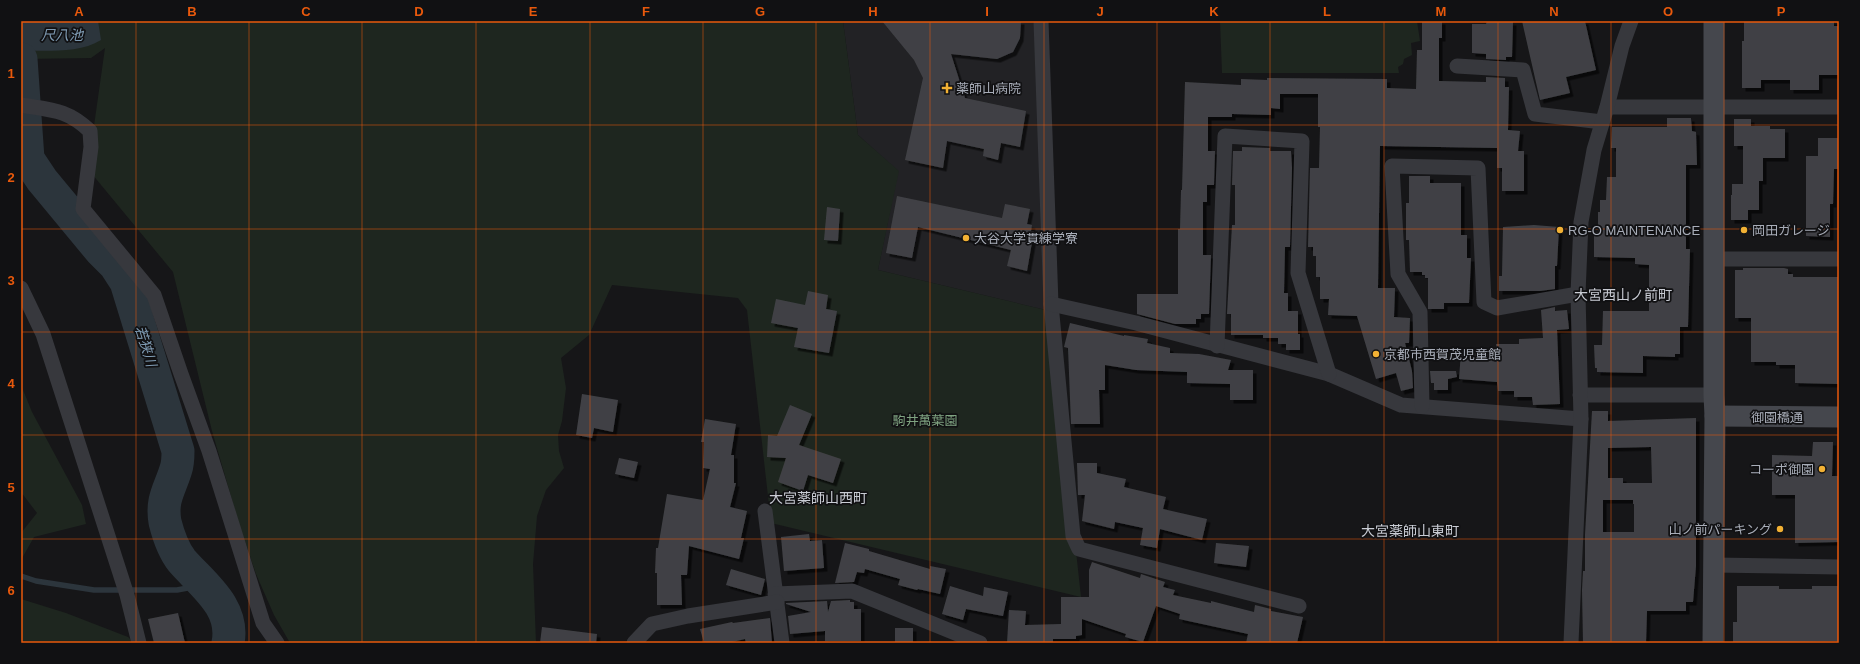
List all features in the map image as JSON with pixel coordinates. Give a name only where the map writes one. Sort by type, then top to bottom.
[{"type":"street","points":[[1040,21],[1051,304],[1073,536],[1079,549],[1299,606]]},
{"type":"street","points":[[1571,643],[1581,419],[1578,294],[1581,222],[1594,150],[1622,46],[1632,21]]},
{"type":"street","points":[[1713,643],[1715,416],[1713,107],[1714,21]]},
{"type":"street","points":[[1457,66],[1523,70],[1535,114],[1602,122]]},
{"type":"street","points":[[21,105],[62,112],[77,119],[90,131],[91,147],[83,209],[154,295],[209,451],[263,623],[277,643]]},
{"type":"street","points":[[1607,106],[1839,107]]},
{"type":"street","points":[[1217,346],[1225,136],[1302,141],[1298,273],[1330,374]]},
{"type":"street","points":[[1422,406],[1420,312],[1398,274],[1392,166],[1478,168],[1484,302],[1497,308],[1578,294]]},
{"type":"street","points":[[1714,259],[1839,259]]},
{"type":"street","points":[[21,288],[43,334],[127,595],[139,643]]},
{"type":"street","points":[[1051,304],[1136,323],[1217,346],[1330,374],[1400,405],[1581,419]]},
{"type":"street","points":[[1580,395],[1714,395]]},
{"type":"street","name":"御園橋通","points":[[1715,416],[1839,417]]},
{"type":"street","points":[[765,511],[782,643]]},
{"type":"street","points":[[1714,565],[1839,567]]},
{"type":"street","points":[[634,643],[652,624],[776,598],[852,591],[980,643]]},
{"type":"shaded area","name":"薬師山病院","points":[[843,21],[1041,21],[1050,311],[878,270],[898,171],[858,135]]},
{"type":"green space","name":"駒井萬葉園","points":[[21,21],[843,21],[858,135],[899,171],[878,270],[1050,311],[1081,597],[771,523],[747,310],[738,298],[612,285],[589,335],[561,358],[566,388],[562,421],[558,435],[559,451],[564,468],[546,490],[537,516],[533,564],[536,643],[290,643],[274,615],[256,574],[239,524],[212,431],[173,272],[92,174],[91,147],[105,48],[91,58],[21,59]]},
{"type":"green space","points":[[1220,21],[1417,21],[1420,41],[1411,43],[1412,55],[1404,59],[1403,64],[1398,67],[1399,73],[1222,73]]},
{"type":"green space","points":[[21,385],[32,412],[82,505],[86,524],[34,537],[21,560],[21,533],[37,513],[21,492]]},
{"type":"green space","points":[[21,599],[66,613],[128,637],[134,643],[21,643]]},
{"type":"water","name":"尺八池","points":[[21,21],[98,21],[101,40],[73,49],[21,51]]},
{"type":"building","points":[[882,21],[1021,21],[1020,38],[1013,52],[997,59],[951,54],[965,98],[1026,111],[1020,147],[1001,143],[998,160],[983,156],[984,149],[947,141],[943,168],[905,160],[923,78],[914,60]]},
{"type":"building","points":[[1422,21],[1442,21],[1442,38],[1439,38],[1439,81],[1486,82],[1486,77],[1505,78],[1505,87],[1509,87],[1508,130],[1520,131],[1518,151],[1524,151],[1524,191],[1502,191],[1502,168],[1497,168],[1497,148],[1380,146],[1378,288],[1395,288],[1394,317],[1410,318],[1409,343],[1405,343],[1412,371],[1413,388],[1401,391],[1396,373],[1376,379],[1357,316],[1328,315],[1329,299],[1320,299],[1320,277],[1316,277],[1316,256],[1313,256],[1313,247],[1308,247],[1310,168],[1319,168],[1320,127],[1318,127],[1318,94],[1280,94],[1280,109],[1271,108],[1271,115],[1232,114],[1232,117],[1208,117],[1208,151],[1215,151],[1214,185],[1207,185],[1207,202],[1203,202],[1203,255],[1211,255],[1209,314],[1201,314],[1201,319],[1196,319],[1196,324],[1175,324],[1137,314],[1137,294],[1178,294],[1178,229],[1180,229],[1182,190],[1185,82],[1241,85],[1241,79],[1387,79],[1387,88],[1416,89],[1417,50],[1422,50]]},
{"type":"building","points":[[1487,21],[1513,22],[1512,57],[1506,57],[1506,60],[1486,59],[1486,54],[1472,53],[1472,24],[1486,24]]},
{"type":"building","points":[[1522,21],[1585,21],[1596,70],[1566,77],[1570,93],[1540,100]]},
{"type":"building","points":[[1744,21],[1834,21],[1834,26],[1839,26],[1839,75],[1819,75],[1819,90],[1790,90],[1790,80],[1761,80],[1761,88],[1742,88],[1742,41],[1744,41]]},
{"type":"building","points":[[1667,118],[1691,118],[1692,131],[1696,132],[1697,165],[1686,165],[1686,249],[1690,249],[1688,327],[1680,327],[1680,354],[1675,354],[1675,357],[1643,356],[1643,373],[1597,372],[1597,368],[1595,368],[1594,345],[1602,345],[1603,311],[1649,311],[1649,265],[1635,264],[1635,258],[1594,257],[1594,232],[1598,232],[1598,212],[1600,212],[1600,200],[1606,200],[1607,177],[1616,177],[1616,148],[1611,148],[1612,127],[1667,127]]},
{"type":"building","points":[[1734,119],[1751,119],[1751,126],[1770,126],[1770,129],[1785,129],[1785,158],[1763,158],[1763,181],[1759,181],[1759,210],[1748,210],[1748,220],[1731,220],[1732,184],[1743,184],[1743,146],[1734,146]]},
{"type":"building","points":[[1818,138],[1839,138],[1839,169],[1834,169],[1833,204],[1830,204],[1830,237],[1806,236],[1806,156],[1818,156]]},
{"type":"building","points":[[1242,147],[1270,148],[1270,151],[1291,151],[1290,247],[1285,247],[1284,293],[1288,293],[1288,311],[1298,311],[1300,350],[1286,350],[1286,344],[1278,344],[1278,338],[1263,338],[1263,335],[1231,335],[1231,314],[1227,314],[1232,225],[1235,225],[1235,185],[1232,185],[1233,151],[1242,151]]},
{"type":"building","points":[[1409,176],[1430,176],[1430,183],[1461,183],[1461,235],[1467,235],[1467,258],[1471,258],[1469,303],[1444,303],[1444,309],[1428,309],[1428,278],[1425,278],[1425,275],[1422,275],[1422,272],[1410,272],[1409,240],[1406,240],[1406,203],[1409,203]]},
{"type":"building","points":[[897,196],[1002,218],[1005,204],[1030,209],[1027,224],[1032,225],[1031,231],[1034,231],[1027,271],[1007,266],[1011,250],[918,227],[912,258],[886,253]]},
{"type":"building","points":[[827,207],[840,209],[838,241],[824,240]]},
{"type":"building","points":[[1534,225],[1559,227],[1557,266],[1555,266],[1555,289],[1540,291],[1499,291],[1499,276],[1502,276],[1503,227]]},
{"type":"building","points":[[1743,268],[1784,268],[1788,269],[1788,274],[1793,274],[1793,277],[1839,277],[1839,384],[1795,383],[1795,365],[1776,365],[1776,362],[1751,362],[1751,318],[1735,318],[1735,270],[1743,270]]},
{"type":"building","points":[[808,291],[828,295],[826,309],[837,311],[829,353],[794,347],[798,328],[771,323],[776,299],[805,305]]},
{"type":"building","points":[[1555,307],[1555,311],[1567,310],[1569,329],[1557,330],[1560,404],[1533,405],[1532,397],[1514,397],[1514,391],[1498,391],[1497,382],[1459,379],[1461,351],[1497,354],[1496,344],[1519,344],[1519,339],[1543,338],[1541,310]]},
{"type":"building","points":[[1070,323],[1124,336],[1148,339],[1147,343],[1170,348],[1170,353],[1199,354],[1231,360],[1228,370],[1253,370],[1253,400],[1230,400],[1230,384],[1187,383],[1187,372],[1136,370],[1105,365],[1105,390],[1099,390],[1100,424],[1071,424],[1068,348],[1064,347]]},
{"type":"building","points":[[1430,371],[1456,371],[1457,377],[1448,379],[1448,390],[1434,390],[1434,383],[1431,383]]},
{"type":"building","points":[[582,394],[618,400],[613,432],[594,428],[592,438],[576,435]]},
{"type":"building","points":[[790,405],[812,414],[799,445],[841,459],[833,483],[808,475],[803,491],[778,482],[786,458],[767,457],[768,435],[777,436]]},
{"type":"building","points":[[1592,411],[1608,411],[1608,421],[1696,418],[1696,566],[1693,602],[1686,602],[1686,611],[1647,611],[1646,643],[1583,643],[1582,590],[1583,571],[1585,571],[1585,535]],"holes":[[[1651,447],[1652,483],[1623,483],[1623,478],[1608,478],[1608,448]],[[1603,500],[1633,500],[1634,532],[1603,532]]]},
{"type":"building","points":[[705,419],[736,424],[731,455],[734,455],[734,483],[736,483],[730,507],[747,511],[741,538],[744,538],[739,559],[689,546],[687,575],[681,575],[682,605],[657,605],[657,573],[655,573],[656,548],[658,548],[667,494],[703,500],[710,469],[703,468],[704,442],[701,442]]},
{"type":"building","points":[[1813,442],[1833,442],[1832,476],[1839,476],[1839,542],[1795,543],[1795,495],[1772,495],[1772,455],[1812,456]]},
{"type":"building","points":[[619,458],[638,462],[634,478],[615,474]]},
{"type":"building","points":[[1077,463],[1097,463],[1097,473],[1126,479],[1124,487],[1166,497],[1163,509],[1207,519],[1202,540],[1160,529],[1157,548],[1140,545],[1143,528],[1115,522],[1114,529],[1082,521],[1085,495],[1078,495]]},
{"type":"building","points":[[809,534],[810,541],[822,540],[824,568],[784,571],[781,537]]},
{"type":"building","points":[[845,543],[869,549],[869,551],[930,569],[930,566],[946,569],[940,594],[898,585],[900,579],[865,569],[864,573],[857,572],[854,582],[835,583]]},
{"type":"building","points":[[1216,543],[1249,546],[1246,567],[1214,563]]},
{"type":"building","points":[[1092,562],[1140,578],[1141,574],[1165,582],[1163,587],[1175,590],[1173,595],[1211,603],[1211,601],[1254,612],[1255,605],[1271,609],[1271,611],[1303,617],[1297,643],[1246,643],[1248,634],[1179,619],[1180,614],[1156,606],[1143,642],[1125,637],[1126,634],[1082,619],[1082,635],[1076,636],[1076,639],[1053,639],[1053,643],[1007,643],[1009,610],[1026,611],[1025,625],[1061,624],[1061,597],[1089,597],[1089,570]]},
{"type":"building","points":[[731,569],[765,579],[761,595],[726,585]]},
{"type":"building","points":[[950,586],[983,596],[984,587],[1008,592],[1003,616],[966,609],[963,620],[942,614]]},
{"type":"building","points":[[1737,586],[1779,586],[1779,589],[1812,589],[1812,586],[1839,586],[1839,641],[1733,643],[1733,622],[1737,622]]},
{"type":"building","points":[[850,600],[850,602],[854,602],[854,609],[861,609],[861,641],[825,641],[825,631],[790,634],[788,616],[811,612],[786,603],[827,601],[828,612],[831,601]]},
{"type":"building","points":[[178,613],[185,643],[154,643],[148,619]]},
{"type":"building","points":[[770,618],[772,643],[746,643],[745,639],[728,643],[704,643],[700,629],[732,622]]},
{"type":"building","points":[[542,627],[597,634],[596,643],[540,643]]},
{"type":"building","points":[[895,628],[913,628],[913,643],[895,643]]},
{"type":"waterway","name":"若狭川","points":[[21,59],[28,159],[42,180],[100,250],[115,265],[126,282],[178,451],[177,467],[165,500],[164,514],[166,527],[179,557],[208,588],[222,608],[227,618],[229,630],[228,643]]},
{"type":"waterway","points":[[21,576],[36,581],[94,590],[177,590],[193,587],[201,580]]},
{"type":"place","name":"薬師山病院","points":[[947,88]]},
{"type":"place","name":"RG-O MAINTENANCE","points":[[1560,230]]},
{"type":"place","name":"岡田ガレージ","points":[[1744,230]]},
{"type":"place","name":"大谷大学貫練学寮","points":[[966,238]]},
{"type":"place","name":"京都市西賀茂児童館","points":[[1376,354]]},
{"type":"place","name":"コーポ御園","points":[[1822,469]]},
{"type":"place","name":"山ノ前パーキング","points":[[1780,529]]},
{"type":"district","name":"大宮西山ノ前町","points":[[1623,295]]},
{"type":"district","name":"大宮薬師山西町","points":[[818,498]]},
{"type":"district","name":"大宮薬師山東町","points":[[1410,531]]}]
